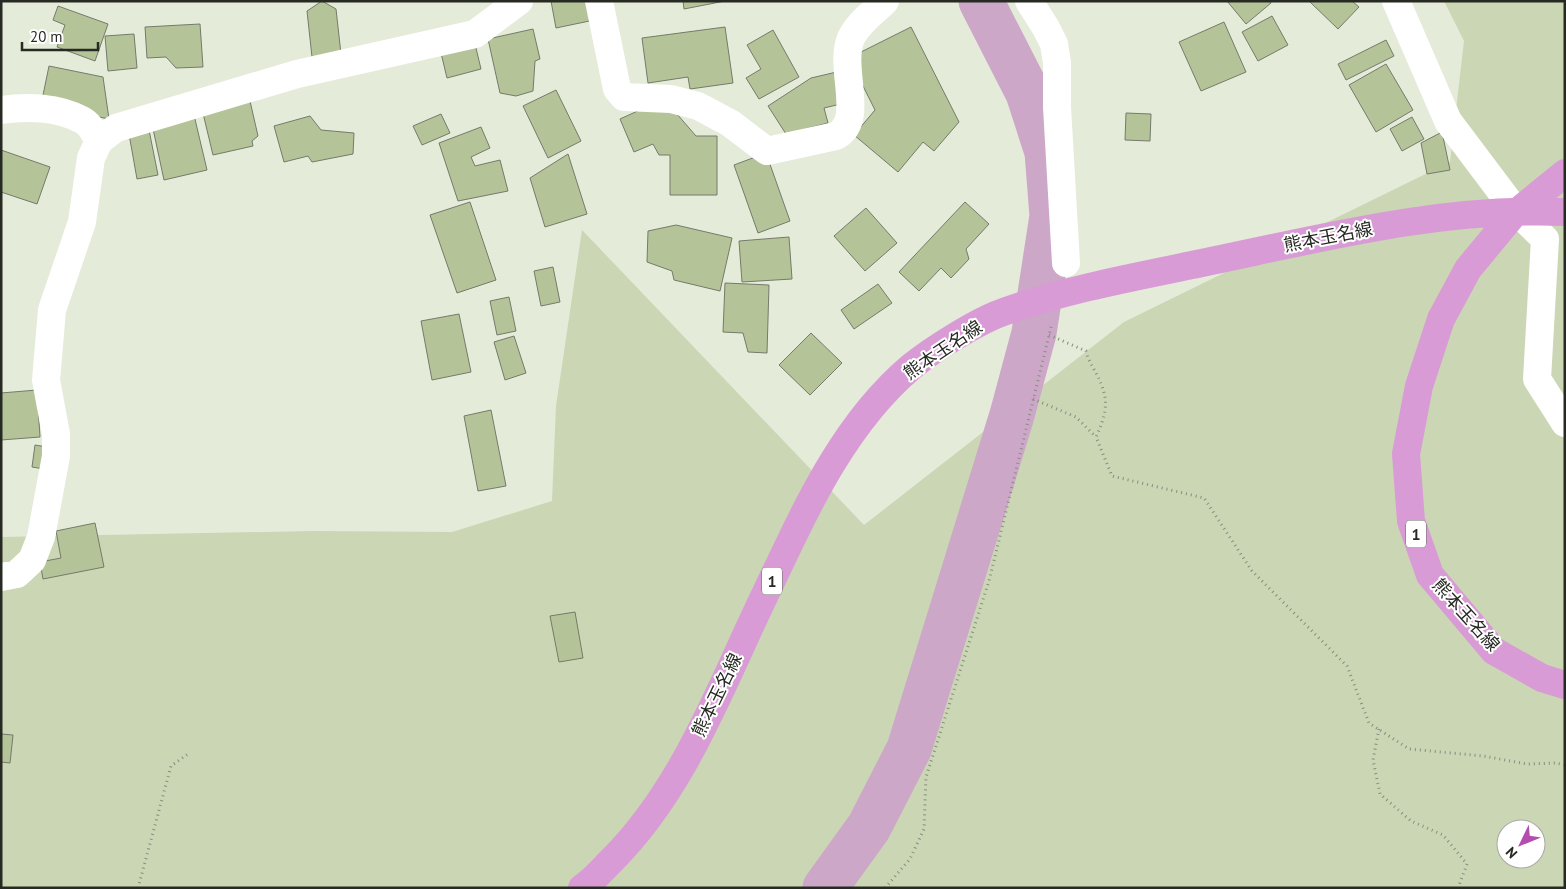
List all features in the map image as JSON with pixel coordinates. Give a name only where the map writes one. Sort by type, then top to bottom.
[{"type":"main road","name":"熊本玉名線","points":[[1565,173],[1511,217],[1468,268],[1441,319],[1419,386],[1406,454],[1411,520],[1430,575],[1494,651],[1542,678],[1565,685]]},
{"type":"main road","name":"熊本玉名線","points":[[582,888],[636,836],[654,810],[696,740],[819,483],[875,402],[912,366],[956,337],[1003,312],[1087,288],[1358,230],[1515,210],[1565,212]]},
{"type":"street","points":[[1,577],[17,574],[32,560],[41,537],[56,456],[56,434],[46,380],[52,310],[82,222],[91,158],[100,140],[116,128],[297,74],[476,34],[519,1]]},
{"type":"street","points":[[599,1],[617,89],[624,98],[671,99],[698,106],[730,123],[768,151],[836,136],[847,127],[851,106],[846,63],[848,49],[855,31],[885,1]]},
{"type":"street","points":[[1029,1],[1054,44],[1057,63],[1057,107],[1066,263]]},
{"type":"street","points":[[1396,1],[1448,121],[1515,210],[1545,239],[1537,379],[1565,423]]},
{"type":"street","points":[[1,110],[18,107],[54,110],[83,120],[100,140]]},
{"type":"path","points":[[886,888],[910,859],[924,829],[926,777],[989,581],[1053,317]]},
{"type":"path","points":[[1049,335],[1086,351],[1090,364],[1102,384],[1106,414],[1096,437]]},
{"type":"path","points":[[1033,399],[1076,417],[1096,437],[1112,476],[1204,498],[1252,571],[1347,666],[1369,723],[1379,730],[1409,749],[1483,756],[1527,764],[1556,763],[1565,765]]},
{"type":"path","points":[[1379,730],[1374,760],[1380,794],[1411,821],[1443,835],[1466,864],[1458,888]]},
{"type":"path","points":[[138,888],[171,766],[188,754]]},
{"type":"green space","points":[[1444,1],[1565,1],[1565,888],[1,888],[1,537],[313,531],[452,532],[552,501],[556,406],[582,230],[864,525],[1124,322],[1450,162],[1464,41]]},
{"type":"building","points":[[322,1],[336,9],[341,54],[312,57],[307,11]]},
{"type":"building","points":[[551,1],[596,1],[599,19],[556,28]]},
{"type":"building","points":[[683,1],[725,1],[684,9]]},
{"type":"building","points":[[1227,1],[1270,1],[1271,3],[1246,24]]},
{"type":"building","points":[[1309,1],[1352,1],[1359,7],[1338,29]]},
{"type":"building","points":[[58,6],[108,24],[95,61],[57,47],[65,25],[53,20]]},
{"type":"building","points":[[1272,16],[1288,45],[1258,61],[1242,32]]},
{"type":"building","points":[[1224,22],[1246,72],[1201,91],[1179,42]]},
{"type":"building","points":[[200,24],[203,67],[176,68],[166,57],[147,58],[145,27]]},
{"type":"building","points":[[725,27],[733,83],[690,89],[688,77],[648,83],[642,38]]},
{"type":"building","points":[[911,27],[959,122],[934,151],[923,142],[898,172],[854,135],[875,110],[849,58]]},
{"type":"building","points":[[533,29],[540,59],[535,61],[533,91],[516,96],[500,93],[488,39]]},
{"type":"building","points":[[773,30],[799,77],[759,99],[746,78],[761,69],[747,45]]},
{"type":"building","points":[[134,34],[137,68],[108,71],[105,36]]},
{"type":"building","points":[[1386,40],[1394,56],[1346,80],[1338,64]]},
{"type":"building","points":[[475,44],[481,69],[447,78],[441,53]]},
{"type":"building","points":[[1386,64],[1413,110],[1376,132],[1349,85]]},
{"type":"building","points":[[49,66],[103,77],[109,119],[41,105]]},
{"type":"building","points":[[841,71],[849,102],[824,108],[828,123],[786,134],[768,106],[811,78]]},
{"type":"building","points":[[556,90],[581,141],[548,158],[523,106]]},
{"type":"building","points":[[664,99],[696,136],[717,136],[717,195],[670,195],[670,155],[659,155],[653,144],[634,152],[620,119]]},
{"type":"building","points":[[250,101],[258,136],[252,141],[253,146],[213,155],[201,105]]},
{"type":"building","points":[[1126,113],[1151,114],[1150,141],[1125,140]]},
{"type":"building","points":[[441,114],[450,133],[422,145],[413,126]]},
{"type":"building","points":[[194,115],[207,170],[164,180],[152,124]]},
{"type":"building","points":[[310,116],[321,130],[354,133],[353,154],[312,162],[308,156],[284,162],[274,126]]},
{"type":"building","points":[[1412,117],[1424,139],[1402,151],[1390,129]]},
{"type":"building","points":[[481,127],[490,148],[471,157],[475,166],[500,160],[508,191],[458,201],[439,143]]},
{"type":"building","points":[[149,130],[158,175],[137,179],[129,134]]},
{"type":"building","points":[[1442,132],[1450,170],[1427,174],[1421,143]]},
{"type":"building","points":[[1,150],[50,167],[37,204],[1,192]]},
{"type":"building","points":[[766,153],[790,221],[758,233],[734,165]]},
{"type":"building","points":[[568,154],[587,214],[545,227],[530,178]]},
{"type":"building","points":[[470,202],[496,280],[457,293],[430,215]]},
{"type":"building","points":[[965,202],[989,224],[966,249],[969,259],[951,278],[941,268],[919,291],[899,272]]},
{"type":"building","points":[[866,208],[897,243],[865,271],[834,236]]},
{"type":"building","points":[[676,225],[732,238],[720,291],[674,280],[672,271],[647,262],[648,231]]},
{"type":"building","points":[[789,237],[792,279],[742,282],[739,241]]},
{"type":"building","points":[[553,267],[560,302],[541,306],[534,271]]},
{"type":"building","points":[[725,283],[769,285],[767,353],[748,352],[743,333],[723,332]]},
{"type":"building","points":[[878,284],[892,303],[854,329],[841,310]]},
{"type":"building","points":[[509,297],[516,331],[497,335],[490,301]]},
{"type":"building","points":[[459,314],[471,372],[432,380],[421,321]]},
{"type":"building","points":[[811,333],[842,363],[810,395],[779,365]]},
{"type":"building","points":[[514,336],[526,373],[505,380],[494,342]]},
{"type":"building","points":[[37,390],[40,437],[1,440],[1,393]]},
{"type":"building","points":[[491,410],[506,486],[478,491],[464,416]]},
{"type":"building","points":[[35,445],[47,447],[44,469],[32,467]]},
{"type":"building","points":[[95,523],[104,567],[43,579],[40,562],[61,558],[56,531]]},
{"type":"building","points":[[575,612],[583,658],[559,662],[550,616]]},
{"type":"building","points":[[1,734],[13,735],[10,763],[1,762]]},
{"type":"waterway","points":[[825,888],[869,827],[909,749],[1012,415],[1034,333],[1052,216],[1047,152],[1028,93],[981,1]]}]
